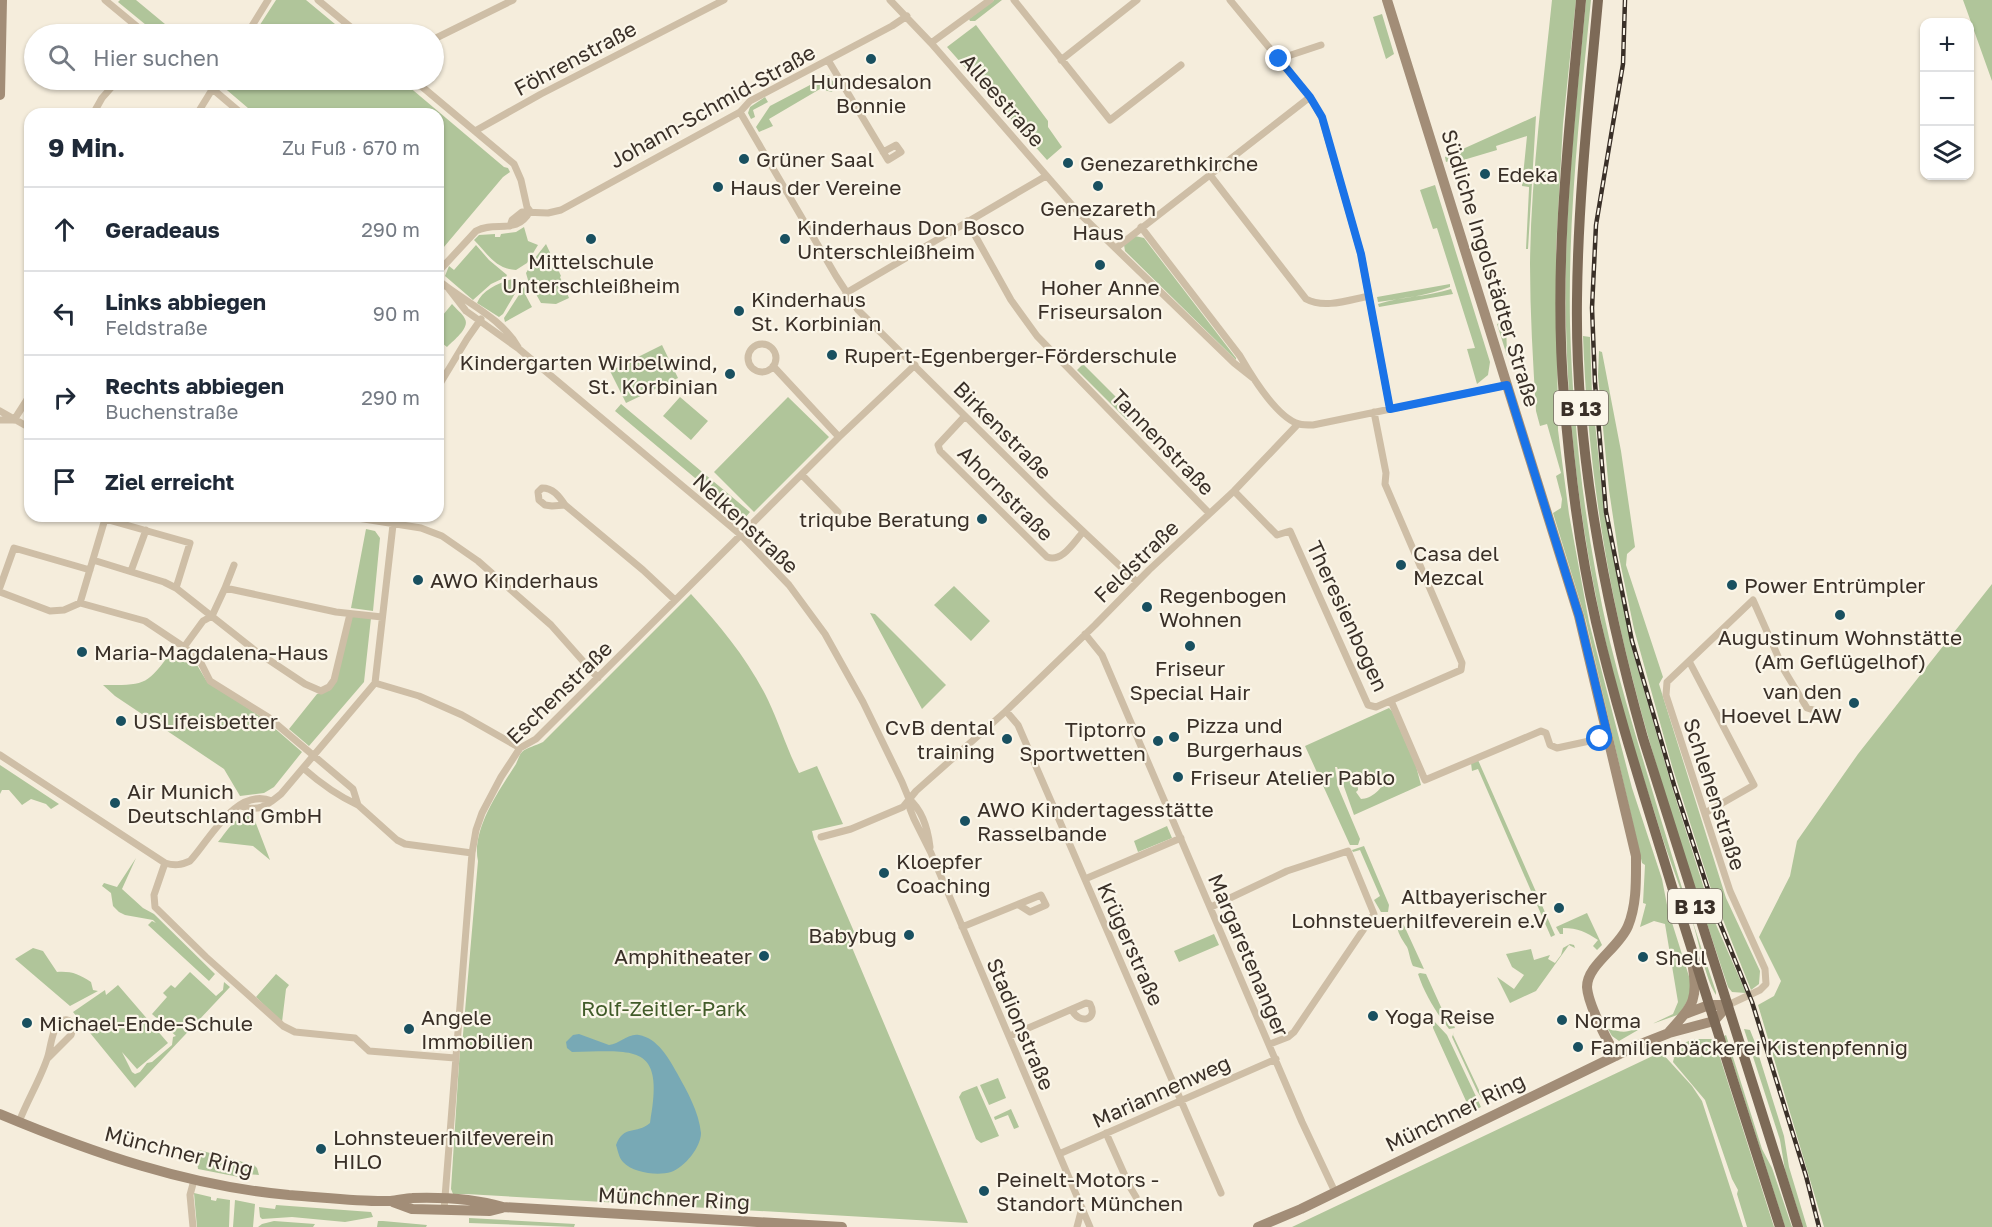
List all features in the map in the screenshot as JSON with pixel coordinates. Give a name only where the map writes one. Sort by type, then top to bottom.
[{"type":"main road","points":[[0,95],[2,0]]},
{"type":"main road","name":"Südliche Ingolstädter Straße","points":[[1387,0],[1579,616],[1636,856],[1636,886],[1628,926],[1616,945],[1590,973],[1587,985],[1591,1002],[1616,1056]]},
{"type":"main road","name":"B 13","points":[[1581,0],[1561,251],[1563,394],[1583,556],[1614,696],[1718,1035],[1780,1227]]},
{"type":"main road","name":"B 13","points":[[1598,0],[1581,189],[1577,299],[1580,391],[1595,529],[1622,664],[1664,807],[1798,1227]]},
{"type":"main road","name":"Münchner Ring","points":[[1669,1033],[1694,999],[1695,986],[1690,944]]},
{"type":"main road","name":"Münchner Ring","points":[[1685,1014],[1709,1005],[1728,1005]]},
{"type":"main road","points":[[1714,1021],[1728,1005]]},
{"type":"main road","name":"Münchner Ring","points":[[1258,1227],[1280,1219],[1616,1056],[1669,1033],[1714,1021]]},
{"type":"main road","name":"Münchner Ring","points":[[0,1114],[84,1148],[138,1166],[194,1180],[288,1195],[390,1201],[412,1198],[445,1205],[489,1203],[503,1208],[842,1227]]},
{"type":"street","points":[[105,0],[134,24]]},
{"type":"street","points":[[253,24],[268,0]]},
{"type":"street","points":[[318,0],[348,24]]},
{"type":"street","points":[[444,34],[513,0]]},
{"type":"street","name":"Föhrenstraße","points":[[475,131],[724,0]]},
{"type":"street","name":"Alleestraße","points":[[890,0],[931,43],[1079,213],[1234,364],[1253,378]]},
{"type":"street","points":[[931,43],[990,0]]},
{"type":"street","points":[[1014,0],[1110,120],[1181,65]]},
{"type":"street","points":[[1061,60],[1137,0]]},
{"type":"street","points":[[1230,0],[1310,97],[1322,117],[1361,254],[1390,409]]},
{"type":"street","name":"Johann-Schmid-Straße","points":[[530,211],[548,213],[561,210],[740,112],[750,102],[907,16]]},
{"type":"street","points":[[1279,59],[1321,45]]},
{"type":"street","points":[[828,60],[883,152]]},
{"type":"street","points":[[96,108],[109,90]]},
{"type":"street","points":[[201,108],[212,90]]},
{"type":"street","points":[[215,90],[235,108]]},
{"type":"street","points":[[426,90],[514,164],[521,180],[526,207],[530,211],[527,217],[517,225],[482,228],[476,231],[444,266]]},
{"type":"street","points":[[1116,248],[1310,97]]},
{"type":"street","name":"Birkenstraße","points":[[740,112],[858,310],[1083,532],[1137,582]]},
{"type":"street","points":[[1210,175],[1306,299],[1314,304],[1322,304],[1369,296]]},
{"type":"street","points":[[846,292],[1046,176]]},
{"type":"street","name":"Tannenstraße","points":[[967,221],[1011,300],[1036,335],[1209,513]]},
{"type":"street","name":"Alleestraße","points":[[1142,227],[1238,354],[1253,378],[1280,410],[1298,424]]},
{"type":"street","name":"Nelkenstraße","points":[[444,285],[512,335],[519,349]]},
{"type":"street","name":"Nelkenstraße","points":[[449,289],[457,302],[519,349],[741,536],[789,585],[825,634],[863,702],[909,799]]},
{"type":"street","points":[[444,377],[485,314]]},
{"type":"street","points":[[758,345],[771,347],[775,354],[773,366],[765,372],[752,368],[748,359],[751,350],[758,345]]},
{"type":"street","points":[[773,366],[839,437]]},
{"type":"street","name":"Eschenstraße","points":[[445,1205],[472,853],[482,813],[501,777],[520,748],[536,739],[839,437],[915,366]]},
{"type":"street","points":[[1298,424],[1314,425],[1507,385]]},
{"type":"street","points":[[14,420],[24,404]]},
{"type":"street","points":[[0,411],[24,425]]},
{"type":"street","name":"Theresienbogen","points":[[1234,490],[1277,535],[1290,531],[1368,705],[1376,707],[1461,670],[1462,663],[1385,484],[1386,473],[1374,412]]},
{"type":"street","name":"Ahornstraße","points":[[965,416],[938,445],[939,451],[1047,556],[1053,559],[1060,557],[1083,532]]},
{"type":"street","points":[[0,420],[14,420]]},
{"type":"street","name":"Feldstraße","points":[[821,837],[851,829],[903,807],[1006,711],[1234,490],[1298,424]]},
{"type":"street","points":[[802,475],[838,512]]},
{"type":"street","points":[[565,505],[675,600]]},
{"type":"street","points":[[80,603],[104,522]]},
{"type":"street","points":[[115,522],[190,543],[176,588]]},
{"type":"street","points":[[0,755],[165,863],[182,865],[190,861],[231,811],[240,806],[265,807],[273,801],[375,683],[393,522]]},
{"type":"street","points":[[400,522],[442,536],[478,561],[551,625],[598,678]]},
{"type":"street","points":[[131,571],[146,531]]},
{"type":"street","points":[[0,587],[14,548],[90,570]]},
{"type":"street","points":[[93,560],[164,582],[176,588],[258,652],[300,681],[321,691],[329,687],[334,680],[350,614]]},
{"type":"street","points":[[184,647],[202,621],[212,616],[234,565]]},
{"type":"street","points":[[225,588],[350,614],[382,617]]},
{"type":"street","points":[[0,592],[50,611],[64,610],[80,603],[145,621],[200,659],[210,681],[268,717],[353,789],[358,804]]},
{"type":"street","name":"Schlehenstraße","points":[[1728,1005],[1760,990],[1766,984],[1765,969],[1730,891],[1666,696],[1667,682],[1753,600],[1784,670],[1807,708],[1823,713]]},
{"type":"street","name":"Margaretenanger","points":[[1085,634],[1102,655],[1335,1192]]},
{"type":"street","points":[[1689,661],[1754,785],[1705,813]]},
{"type":"street","points":[[375,683],[420,696],[462,715],[520,748]]},
{"type":"street","points":[[1391,701],[1425,780],[1541,730],[1546,733],[1550,745],[1557,748],[1608,737]]},
{"type":"street","name":"Krügerstraße","points":[[1006,711],[1018,725],[1221,1193]]},
{"type":"street","points":[[303,768],[336,795],[346,797],[358,804],[397,840],[405,844],[472,853]]},
{"type":"street","name":"Stadionstraße","points":[[909,799],[917,806],[929,833],[931,853],[1090,1227]]},
{"type":"street","points":[[1085,879],[1181,838]]},
{"type":"street","points":[[1211,907],[1287,871],[1348,851],[1374,914],[1294,1032],[1288,1038],[1270,1044]]},
{"type":"street","points":[[165,863],[154,895],[155,907],[206,957],[283,1026],[295,1032],[356,1038],[369,1051],[455,1058]]},
{"type":"street","points":[[962,927],[1018,904]]},
{"type":"street","points":[[1010,1036],[1072,1010]]},
{"type":"street","points":[[19,1122],[48,1058],[57,1026],[66,1019],[71,1021],[74,1025],[72,1035],[48,1058]]},
{"type":"street","name":"Mariannenweg","points":[[1059,1154],[1276,1059]]},
{"type":"street","points":[[1106,1133],[1136,1197]]},
{"type":"street","points":[[193,1227],[190,1196],[194,1180]]},
{"type":"street","points":[[1077,1227],[1082,1208]]},
{"type":"green space","points":[[136,0],[165,24],[145,24],[118,2]]},
{"type":"green space","points":[[276,0],[306,0],[335,24],[260,24]]},
{"type":"green space","points":[[994,0],[1002,0],[975,21],[970,21],[969,19]]},
{"type":"green space","points":[[1552,0],[1576,0],[1563,124],[1556,249],[1558,430],[1569,514],[1589,622],[1632,788],[1662,879],[1668,910],[1692,986],[1691,994],[1680,1014],[1652,1024],[1673,1014],[1678,1002],[1665,924],[1654,921],[1640,927],[1646,904],[1643,903],[1645,865],[1642,863],[1586,621],[1553,513],[1561,508],[1562,499],[1556,476],[1561,473],[1547,424],[1540,426],[1536,411],[1531,301],[1531,231],[1538,132]]},
{"type":"green space","points":[[1586,0],[1591,0],[1576,162],[1570,284],[1574,404],[1582,484],[1594,563],[1615,663],[1716,995],[1708,978],[1691,917],[1663,838],[1624,713],[1598,607],[1582,514],[1568,373],[1566,244]]},
{"type":"green space","points":[[1963,0],[1992,0],[1992,81],[1974,31],[1974,18],[1970,18]]},
{"type":"green space","points":[[1382,14],[1394,54],[1386,59],[1373,17]]},
{"type":"green space","points":[[976,25],[1048,121],[1048,127],[1062,147],[1047,160],[947,47]]},
{"type":"green space","points":[[829,75],[835,85],[832,92],[820,89],[769,119],[773,126],[759,132],[756,127],[770,106]]},
{"type":"green space","points":[[227,90],[413,90],[434,108],[248,108]]},
{"type":"green space","points":[[765,97],[768,102],[753,110],[755,117],[751,119],[748,113],[750,107]]},
{"type":"green space","points":[[444,116],[508,168],[510,172],[503,177],[444,247]]},
{"type":"green space","points":[[1536,116],[1528,249],[1526,249],[1529,187],[1522,186],[1527,136],[1496,146],[1497,150],[1460,161],[1459,158],[1446,162],[1445,157]]},
{"type":"green space","points":[[1435,185],[1490,362],[1488,375],[1477,384],[1467,349],[1475,348],[1437,228],[1433,229],[1420,190]]},
{"type":"green space","points":[[524,227],[528,241],[538,245],[527,263],[516,270],[502,267],[474,240],[479,235],[495,234],[495,237],[500,237],[501,234],[516,232]]},
{"type":"green space","points":[[1135,236],[1144,238],[1236,360],[1125,251],[1124,245]]},
{"type":"green space","points":[[546,244],[569,298],[556,304],[541,303],[526,273]]},
{"type":"green space","points":[[476,245],[507,275],[491,284],[473,300],[445,276],[449,266],[454,270]]},
{"type":"green space","points":[[513,279],[520,285],[499,317],[477,303],[479,298],[492,287]]},
{"type":"green space","points":[[1450,284],[1450,287],[1433,292],[1378,302],[1377,297]]},
{"type":"green space","points":[[526,286],[531,291],[525,294],[532,307],[505,322],[504,318]]},
{"type":"green space","points":[[1451,289],[1453,294],[1379,307],[1378,304],[1433,294]]},
{"type":"green space","points":[[452,304],[463,315],[466,323],[460,334],[447,347],[444,345],[444,314]]},
{"type":"green space","points":[[1506,321],[1507,356],[1497,324]]},
{"type":"green space","points":[[1583,336],[1590,337],[1592,394],[1604,510],[1632,649],[1714,920],[1746,993],[1732,992],[1728,987],[1663,787],[1629,665],[1611,584],[1597,502],[1588,419]]},
{"type":"green space","points":[[662,345],[678,378],[626,403],[610,371]]},
{"type":"green space","points":[[1599,351],[1602,352],[1621,451],[1635,547],[1627,554],[1626,565],[1663,677],[1659,684],[1726,898],[1760,971],[1759,984],[1751,990],[1712,892],[1672,766],[1634,629],[1619,557],[1609,490],[1598,376]]},
{"type":"green space","points":[[1083,364],[1133,414],[1127,420],[1077,370]]},
{"type":"green space","points":[[680,397],[708,421],[691,440],[663,416]]},
{"type":"green space","points":[[788,397],[829,437],[754,512],[714,472]]},
{"type":"green space","points":[[621,404],[750,512],[744,519],[615,411]]},
{"type":"green space","points":[[366,529],[375,531],[380,538],[373,611],[351,608]]},
{"type":"green space","points":[[1992,584],[1992,1227],[1824,1227],[1758,1005],[1774,996],[1781,981],[1759,937],[1790,876],[1797,841],[1858,754]]},
{"type":"green space","points":[[954,586],[990,621],[971,641],[934,605]]},
{"type":"green space","name":"Rolf-Zeitler-Park","points":[[691,594],[723,631],[752,671],[768,700],[799,773],[817,766],[843,824],[812,831],[814,839],[855,934],[848,938],[968,1223],[453,1194],[451,1189],[460,1048],[478,861],[477,849],[488,810],[522,752],[543,742]]},
{"type":"green space","points":[[870,613],[875,614],[946,685],[922,709]]},
{"type":"green space","points":[[352,616],[371,618],[364,682],[309,746],[289,729],[317,694],[330,690]]},
{"type":"green space","points":[[172,651],[190,665],[194,660],[206,680],[264,719],[302,752],[274,787],[264,793],[240,796],[224,769],[115,696],[103,685],[128,685],[144,681],[156,671]]},
{"type":"green space","points":[[1389,708],[1416,766],[1421,785],[1354,815],[1337,767],[1335,767],[1338,787],[1360,839],[1358,845],[1350,845],[1305,746]],"holes":[[[1379,776],[1385,778],[1380,789],[1369,797],[1361,799],[1356,792],[1358,790],[1357,780],[1363,785],[1370,784]]]},
{"type":"green space","points":[[1478,760],[1555,935],[1551,937],[1478,769],[1472,771],[1471,763]]},
{"type":"green space","points":[[0,765],[59,804],[51,809],[46,804],[31,799],[22,805],[9,790],[2,790],[0,794]]},
{"type":"green space","points":[[252,813],[270,860],[253,846],[218,842],[236,820]]},
{"type":"green space","points":[[1167,826],[1172,838],[1138,852],[1134,841]]},
{"type":"green space","points":[[1364,846],[1389,905],[1388,912],[1381,912],[1374,900],[1380,896],[1360,850],[1353,852],[1352,850]]},
{"type":"green space","points":[[136,858],[122,889],[143,908],[154,914],[215,974],[209,981],[148,925],[152,921],[156,923],[153,920],[125,915],[113,906],[111,893],[102,886],[104,883],[117,887]]},
{"type":"green space","points":[[1587,913],[1602,945],[1597,950],[1593,946],[1598,940],[1590,935],[1578,930],[1563,928],[1563,934],[1560,934],[1556,927]]},
{"type":"green space","points":[[1401,919],[1424,969],[1413,966],[1407,947],[1398,931],[1397,920]]},
{"type":"green space","points":[[1214,934],[1219,945],[1179,962],[1174,951]]},
{"type":"green space","points":[[1570,944],[1575,948],[1569,945],[1536,991],[1510,1003],[1497,977],[1514,989],[1524,975],[1512,967],[1506,954],[1531,949],[1534,960],[1550,955],[1548,959],[1555,963],[1563,948]]},
{"type":"green space","points":[[33,948],[43,951],[57,972],[79,975],[91,982],[93,990],[98,991],[70,1006],[15,959]]},
{"type":"green space","points":[[190,972],[216,996],[223,990],[224,982],[230,987],[135,1088],[73,1012],[105,990],[106,995],[118,985],[168,1043],[137,1069],[122,1052],[135,1074],[172,1045],[173,1037],[176,1036],[152,1014],[167,997],[163,993],[171,985],[175,988]]},
{"type":"green space","points":[[276,974],[289,985],[286,989],[282,1022],[256,997]]},
{"type":"green space","points":[[1418,974],[1426,974],[1446,1018],[1452,1021],[1455,1028],[1449,1029],[1435,1010],[1421,982]]},
{"type":"green space","points":[[1433,1020],[1447,1035],[1481,1107],[1471,1112],[1433,1028]]},
{"type":"green space","points":[[1608,1029],[1622,1032],[1638,1030],[1619,1041]]},
{"type":"green space","points":[[1744,1029],[1750,1030],[1754,1040],[1784,1136],[1789,1167],[1807,1227],[1803,1227],[1785,1170],[1780,1140]]},
{"type":"green space","points":[[1454,1032],[1453,1035],[1486,1105],[1452,1037]]},
{"type":"green space","points":[[1726,1035],[1762,1149],[1772,1168],[1792,1227],[1785,1227],[1724,1036]]},
{"type":"green space","points":[[1694,1039],[1713,1039],[1716,1045],[1774,1227],[1747,1227],[1737,1194],[1738,1190],[1732,1179],[1705,1100],[1673,1062],[1671,1048]]},
{"type":"green space","points":[[1661,1052],[1692,1086],[1702,1101],[1743,1227],[1292,1227]]},
{"type":"green space","points":[[998,1078],[1006,1098],[989,1105],[980,1085]]},
{"type":"green space","points":[[977,1086],[999,1136],[981,1143],[976,1139],[959,1097],[962,1092]]},
{"type":"green space","points":[[1011,1109],[1019,1127],[1014,1129],[1008,1115],[995,1120],[994,1117]]},
{"type":"green space","points":[[196,1151],[254,1165],[259,1175],[246,1174],[244,1178],[198,1169]]},
{"type":"green space","points":[[194,1193],[211,1197],[211,1200],[216,1201],[217,1198],[230,1200],[229,1227],[197,1227]]},
{"type":"green space","points":[[235,1200],[255,1204],[253,1227],[233,1227]]},
{"type":"green space","points":[[276,1205],[371,1212],[373,1217],[345,1222],[292,1217],[262,1219],[260,1217],[259,1207],[275,1209]]},
{"type":"green space","points":[[469,1218],[575,1224],[574,1227],[469,1223]]},
{"type":"green space","points":[[274,1221],[315,1224],[313,1227],[258,1227]]},
{"type":"green space","points":[[378,1221],[427,1225],[426,1227],[377,1227]]},
{"type":"water","points":[[579,1034],[609,1045],[639,1035],[657,1044],[666,1055],[692,1102],[701,1133],[695,1150],[682,1166],[671,1172],[653,1173],[633,1169],[622,1160],[616,1145],[619,1139],[623,1134],[645,1127],[650,1123],[654,1097],[653,1078],[649,1065],[641,1057],[629,1053],[572,1052],[567,1048],[566,1042],[573,1035]]},
{"type":"railway","points":[[1625,0],[1623,64],[1596,225],[1592,308],[1595,383],[1606,512],[1632,641],[1674,785],[1715,911],[1752,1002],[1806,1176],[1819,1227]]},
{"type":"place","name":"Hundesalon Bonnie","points":[[871,59]]},
{"type":"place","name":"Grüner Saal","points":[[744,159]]},
{"type":"place","name":"Genezarethkirche","points":[[1068,163]]},
{"type":"place","name":"Edeka","points":[[1485,174]]},
{"type":"place","name":"Genezareth Haus","points":[[1098,186]]},
{"type":"place","name":"Haus der Vereine","points":[[718,187]]},
{"type":"place","name":"Mittelschule Unterschleißheim","points":[[591,239]]},
{"type":"place","name":"Kinderhaus Don Bosco Unterschleißheim","points":[[785,239]]},
{"type":"place","name":"Hoher Anne Friseursalon","points":[[1100,265]]},
{"type":"place","name":"Kinderhaus St. Korbinian","points":[[739,311]]},
{"type":"place","name":"Rupert-Egenberger-Förderschule","points":[[832,355]]},
{"type":"place","name":"Kindergarten Wirbelwind, St. Korbinian","points":[[730,374]]},
{"type":"place","name":"triqube Beratung","points":[[982,519]]},
{"type":"place","name":"Casa del Mezcal","points":[[1401,565]]},
{"type":"place","name":"AWO Kinderhaus","points":[[418,580]]},
{"type":"place","name":"Power Entrümpler","points":[[1732,585]]},
{"type":"place","name":"Regenbogen Wohnen","points":[[1147,607]]},
{"type":"place","name":"Augustinum Wohnstätte (Am Geflügelhof)","points":[[1840,615]]},
{"type":"place","name":"Friseur Special Hair","points":[[1190,646]]},
{"type":"place","name":"Maria-Magdalena-Haus","points":[[82,652]]},
{"type":"place","name":"van den Hoevel LAW","points":[[1854,703]]},
{"type":"place","name":"USLifeisbetter","points":[[121,721]]},
{"type":"place","name":"Pizza und Burgerhaus","points":[[1174,737]]},
{"type":"place","name":"CvB dental training","points":[[1007,739]]},
{"type":"place","name":"Tiptorro Sportwetten","points":[[1158,741]]},
{"type":"place","name":"Friseur Atelier Pablo","points":[[1178,777]]},
{"type":"place","name":"Air Munich Deutschland GmbH","points":[[115,803]]},
{"type":"place","name":"AWO Kindertagesstätte Rasselbande","points":[[965,821]]},
{"type":"place","name":"Kloepfer Coaching","points":[[884,873]]},
{"type":"place","name":"Altbayerischer Lohnsteuerhilfeverein e.V","points":[[1559,908]]},
{"type":"place","name":"Babybug","points":[[909,935]]},
{"type":"place","name":"Amphitheater","points":[[764,956]]},
{"type":"place","name":"Shell","points":[[1643,957]]},
{"type":"place","name":"Yoga Reise","points":[[1373,1016]]},
{"type":"place","name":"Norma","points":[[1562,1020]]},
{"type":"place","name":"Michael-Ende-Schule","points":[[27,1023]]},
{"type":"place","name":"Angele Immobilien","points":[[409,1029]]},
{"type":"place","name":"Familienbäckerei Kistenpfennig","points":[[1578,1047]]},
{"type":"place","name":"Lohnsteuerhilfeverein HILO","points":[[321,1149]]},
{"type":"place","name":"Peinelt-Motors - Standort München","points":[[984,1191]]},
{"type":"route","points":[[1279,59],[1310,97],[1322,117],[1361,254],[1390,409],[1507,385],[1579,616],[1608,737],[1600,739]]}]
